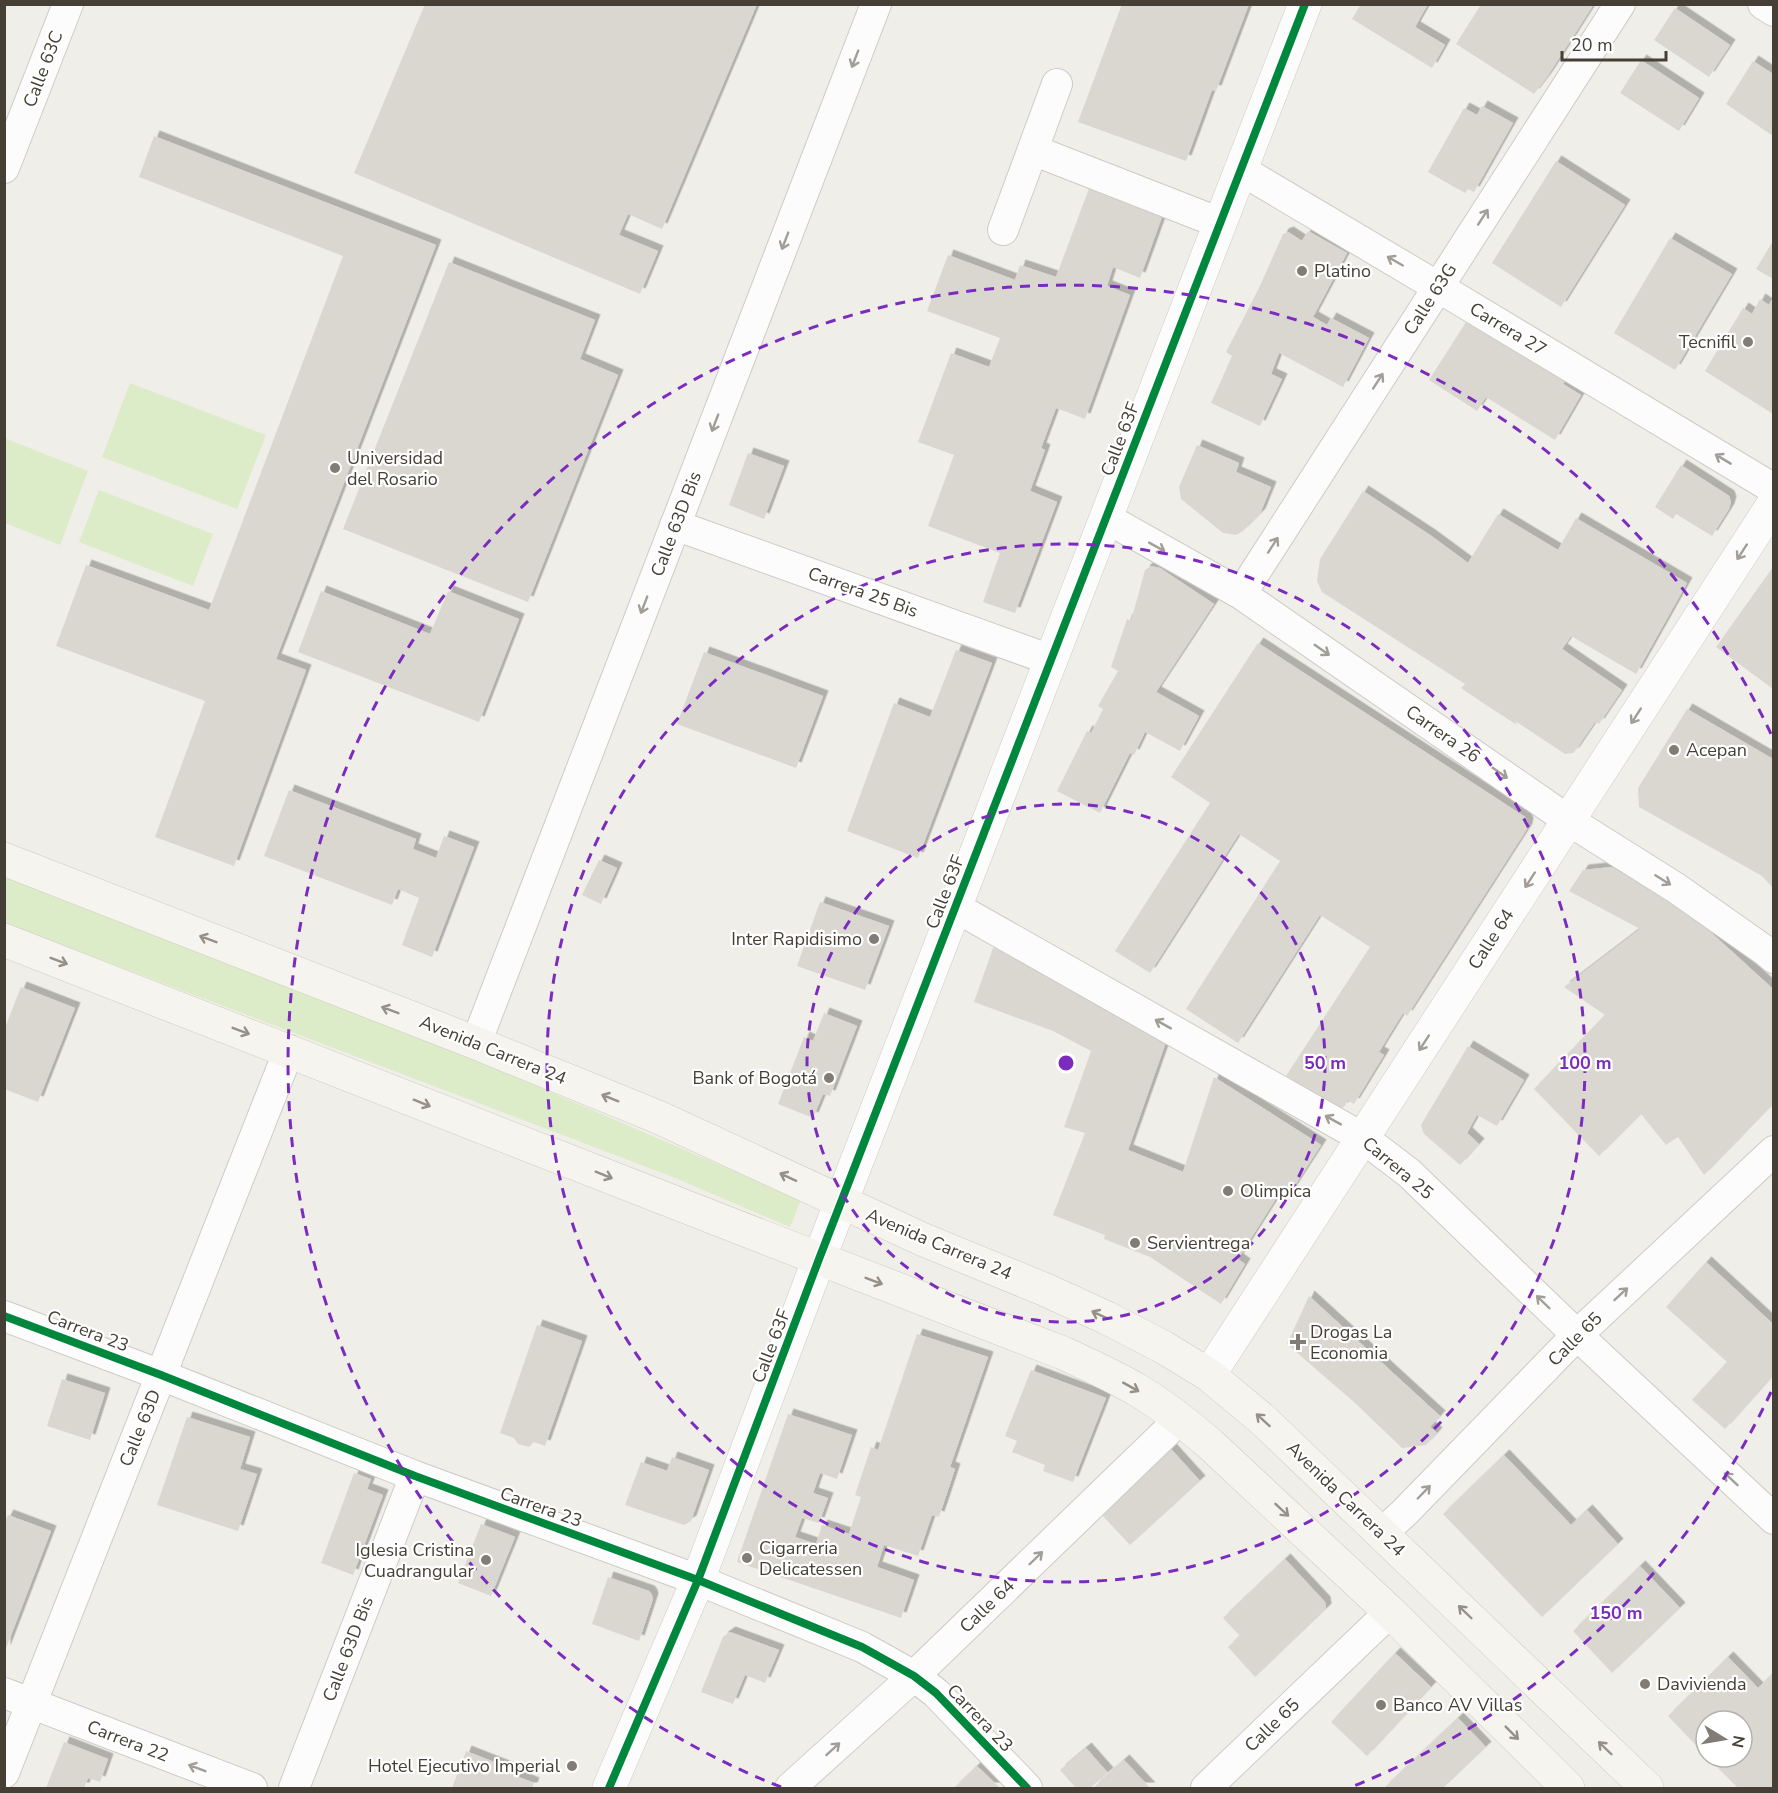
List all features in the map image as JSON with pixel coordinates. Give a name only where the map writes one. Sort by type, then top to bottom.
[{"type":"main road","name":"Avenida Carrera 24","points":[[4,859],[476,1043],[658,1117],[924,1240],[1046,1290],[1162,1347],[1209,1375],[1263,1420],[1647,1788]]},
{"type":"main road","points":[[4,940],[1063,1353],[1102,1371],[1140,1392],[1180,1419],[1245,1475],[1390,1612],[1569,1788]]},
{"type":"street","name":"Calle 63C","points":[[5,164],[68,4]]},
{"type":"street","name":"Calle 63D Bis","points":[[476,1043],[876,4]]},
{"type":"street","name":"Calle 63F","points":[[609,1788],[698,1580],[819,1259],[1305,4]]},
{"type":"street","name":"Calle 63G","points":[[1241,594],[1620,4]]},
{"type":"street","points":[[1763,4],[1773,11]]},
{"type":"street","points":[[1003,230],[1057,84]]},
{"type":"street","points":[[1033,150],[1220,223]]},
{"type":"street","name":"Carrera 27","points":[[1240,170],[1773,489]]},
{"type":"street","name":"Calle 64","points":[[1209,1375],[1773,503]]},
{"type":"street","name":"Carrera 26","points":[[1106,518],[1241,594],[1568,820],[1676,888],[1773,958]]},
{"type":"street","name":"Carrera 25 Bis","points":[[675,525],[1051,660]]},
{"type":"street","name":"Carrera 25","points":[[955,907],[1363,1138],[1409,1173],[1773,1519]]},
{"type":"street","name":"Calle 63D","points":[[4,1773],[289,1050]]},
{"type":"street","name":"Calle 65","points":[[1382,1533],[1577,1335],[1773,1151]]},
{"type":"street","name":"Carrera 23","points":[[4,1316],[415,1476],[698,1580],[862,1647],[914,1676],[936,1693],[1028,1788]]},
{"type":"street","name":"Calle 64","points":[[790,1788],[914,1676],[1180,1419]]},
{"type":"street","name":"Calle 63D Bis","points":[[294,1788],[415,1476]]},
{"type":"street","name":"Calle 65","points":[[1206,1788],[1390,1612]]},
{"type":"street","name":"Carrera 22","points":[[4,1693],[252,1788]]},
{"type":"green space","points":[[130,383],[266,435],[237,509],[102,457]]},
{"type":"green space","points":[[4,438],[88,471],[60,545],[5,523]]},
{"type":"green space","points":[[99,490],[213,534],[193,586],[79,542]]},
{"type":"green space","points":[[4,877],[481,1062],[801,1200],[790,1227],[673,1177],[5,923]]},
{"type":"building","points":[[425,4],[757,4],[662,229],[628,214],[619,235],[658,251],[640,294],[354,173]]},
{"type":"building","points":[[1122,4],[1249,4],[1216,91],[1212,90],[1186,161],[1078,122]]},
{"type":"building","points":[[1361,4],[1428,4],[1415,27],[1445,45],[1432,68],[1352,19]]},
{"type":"building","points":[[1477,4],[1594,4],[1534,94],[1456,44],[1480,6]]},
{"type":"building","points":[[1675,8],[1730,45],[1709,77],[1654,40]]},
{"type":"building","points":[[1641,60],[1699,98],[1679,131],[1620,93]]},
{"type":"building","points":[[1753,61],[1773,74],[1773,136],[1726,104]]},
{"type":"building","points":[[1482,106],[1513,123],[1474,192],[1468,189],[1465,193],[1428,172],[1464,108],[1477,115]]},
{"type":"building","points":[[154,136],[436,245],[276,659],[306,670],[234,866],[155,837],[205,701],[56,646],[86,565],[209,610],[343,256],[139,177]]},
{"type":"building","points":[[1556,161],[1625,205],[1561,307],[1492,263]]},
{"type":"building","points":[[1091,183],[1140,202],[1138,208],[1162,217],[1140,278],[1113,267],[1107,286],[1130,295],[1085,419],[1056,408],[1041,448],[1045,450],[1030,491],[1057,502],[1015,613],[983,602],[1000,553],[928,526],[954,455],[918,442],[951,353],[989,367],[1000,338],[927,311],[948,255],[1015,280],[1020,265],[1056,277]]},
{"type":"building","points":[[1308,231],[1347,253],[1313,317],[1327,325],[1331,318],[1369,338],[1343,387],[1279,353],[1271,374],[1282,379],[1260,426],[1211,403],[1232,356],[1226,352],[1259,288],[1283,234],[1288,232],[1302,241]]},
{"type":"building","points":[[1670,238],[1732,274],[1675,370],[1614,333]]},
{"type":"building","points":[[1773,241],[1773,279],[1756,269]]},
{"type":"building","points":[[449,262],[595,320],[580,359],[618,375],[528,602],[343,529]]},
{"type":"building","name":"Tecnifil","points":[[1773,298],[1773,414],[1705,371],[1743,308],[1752,314],[1760,299],[1769,305]]},
{"type":"building","points":[[1475,319],[1567,378],[1563,384],[1581,395],[1555,440],[1486,397],[1477,411],[1429,380],[1466,322],[1471,325]]},
{"type":"building","points":[[1197,445],[1239,463],[1236,472],[1271,487],[1260,514],[1236,535],[1223,533],[1181,499],[1179,487]]},
{"type":"building","points":[[748,453],[784,466],[764,519],[729,505]]},
{"type":"building","points":[[1681,465],[1729,496],[1731,502],[1729,509],[1712,536],[1676,514],[1673,519],[1655,507]]},
{"type":"building","points":[[1363,491],[1468,563],[1498,514],[1558,550],[1576,518],[1687,583],[1636,674],[1571,636],[1562,649],[1622,690],[1599,724],[1595,722],[1575,751],[1565,754],[1486,705],[1461,688],[1465,684],[1322,592],[1317,581],[1320,559]]},
{"type":"building","points":[[1151,566],[1160,568],[1214,604],[1156,692],[1199,716],[1180,751],[1145,732],[1134,755],[1130,753],[1100,813],[1057,791],[1087,731],[1091,733],[1103,709],[1098,706],[1118,671],[1111,667],[1127,619],[1131,621],[1145,570]]},
{"type":"building","points":[[1773,567],[1773,689],[1716,647]]},
{"type":"building","points":[[321,591],[430,634],[448,591],[519,619],[479,722],[298,652]]},
{"type":"building","points":[[1258,643],[1525,817],[1528,823],[1527,829],[1407,1016],[1403,1013],[1379,1052],[1384,1055],[1354,1104],[1348,1100],[1341,1108],[1336,1108],[1286,1076],[1370,947],[1320,915],[1238,1043],[1186,1009],[1280,861],[1239,834],[1150,973],[1115,951],[1210,803],[1171,777]]},
{"type":"building","points":[[956,650],[992,663],[918,858],[847,831],[894,703],[930,717]]},
{"type":"building","points":[[704,652],[823,696],[796,768],[677,724]]},
{"type":"building","points":[[1687,709],[1773,759],[1773,888],[1762,876],[1639,807],[1638,788]]},
{"type":"building","points":[[289,790],[416,839],[413,849],[436,858],[444,836],[474,847],[432,957],[402,945],[419,898],[398,889],[392,905],[264,856]]},
{"type":"building","points":[[599,860],[617,868],[601,904],[582,895]]},
{"type":"building","points":[[1612,867],[1674,904],[1705,927],[1773,989],[1773,1104],[1704,1175],[1678,1137],[1666,1145],[1641,1114],[1599,1156],[1534,1089],[1605,1015],[1564,987],[1640,929],[1569,891],[1583,870]]},
{"type":"building","points":[[820,902],[889,926],[865,990],[797,966]]},
{"type":"building","points":[[1003,944],[1167,1039],[1128,1150],[1183,1172],[1214,1077],[1321,1145],[1290,1193],[1282,1189],[1238,1259],[1245,1264],[1221,1304],[1150,1257],[1104,1239],[1105,1235],[1053,1215],[1085,1133],[1064,1127],[1091,1051],[1053,1031],[974,1002],[993,948]]},
{"type":"building","points":[[21,987],[75,1008],[38,1102],[4,1089],[4,1030]]},
{"type":"building","points":[[824,1013],[857,1026],[830,1096],[823,1094],[813,1118],[778,1104],[804,1037],[813,1041]]},
{"type":"building","points":[[1468,1046],[1524,1080],[1497,1126],[1477,1115],[1467,1133],[1479,1144],[1460,1165],[1424,1134],[1421,1125]]},
{"type":"building","points":[[1706,1262],[1773,1324],[1773,1375],[1725,1429],[1692,1400],[1727,1362],[1666,1307]]},
{"type":"building","points":[[1309,1296],[1440,1416],[1430,1427],[1437,1433],[1426,1445],[1402,1448],[1355,1403],[1287,1344]]},
{"type":"building","points":[[537,1325],[582,1341],[545,1446],[534,1442],[529,1447],[518,1444],[514,1438],[500,1433]]},
{"type":"building","points":[[917,1334],[988,1357],[950,1467],[955,1469],[939,1517],[932,1515],[918,1556],[884,1545],[877,1567],[914,1580],[901,1618],[737,1562],[788,1414],[852,1435],[837,1479],[820,1473],[813,1493],[828,1498],[819,1523],[802,1518],[795,1537],[816,1544],[822,1525],[849,1534],[861,1497],[855,1495],[871,1447],[878,1450]]},
{"type":"building","points":[[1031,1370],[1106,1398],[1073,1482],[1043,1471],[1045,1465],[1012,1452],[1017,1441],[1005,1436]]},
{"type":"building","points":[[62,1379],[105,1393],[90,1440],[47,1426]]},
{"type":"building","points":[[187,1417],[250,1437],[240,1469],[257,1474],[238,1531],[157,1505]]},
{"type":"building","points":[[1171,1449],[1200,1481],[1130,1545],[1101,1514]]},
{"type":"building","points":[[1504,1455],[1571,1525],[1587,1510],[1618,1544],[1542,1617],[1443,1514]]},
{"type":"building","points":[[672,1457],[709,1470],[691,1521],[684,1525],[625,1505],[641,1462],[667,1471]]},
{"type":"building","points":[[354,1473],[371,1479],[367,1489],[383,1495],[353,1575],[321,1563]]},
{"type":"building","points":[[8,1515],[51,1531],[5,1651],[4,1523]]},
{"type":"building","name":"Iglesia Cristina Cuadrangular","points":[[481,1524],[515,1537],[491,1596],[458,1583]]},
{"type":"building","points":[[1285,1559],[1325,1602],[1326,1609],[1255,1677],[1228,1647],[1240,1636],[1223,1618]]},
{"type":"building","points":[[1640,1566],[1680,1608],[1612,1673],[1573,1631]]},
{"type":"building","points":[[608,1577],[649,1591],[652,1595],[653,1599],[639,1641],[592,1624]]},
{"type":"building","points":[[730,1632],[779,1650],[765,1683],[745,1675],[733,1704],[701,1692],[723,1637]]},
{"type":"building","name":"Banco AV Villas","points":[[1395,1653],[1431,1687],[1367,1756],[1331,1722]]},
{"type":"building","points":[[1728,1657],[1758,1688],[1773,1673],[1773,1788],[1738,1788],[1719,1769],[1754,1769],[1754,1709],[1694,1709],[1694,1743],[1668,1716]]},
{"type":"building","points":[[1458,1718],[1486,1747],[1443,1788],[1384,1788]]},
{"type":"building","points":[[64,1742],[108,1759],[100,1782],[88,1778],[84,1788],[46,1788]]},
{"type":"building","points":[[1086,1748],[1108,1773],[1090,1788],[1076,1788],[1060,1770]]},
{"type":"building","points":[[466,1751],[517,1771],[516,1776],[534,1783],[532,1788],[452,1788]]},
{"type":"building","points":[[1124,1760],[1150,1788],[1093,1788]]},
{"type":"building","points":[[977,1766],[1000,1788],[954,1788]]},
{"type":"cycle path","points":[[609,1788],[698,1580],[819,1259],[1305,4]]},
{"type":"cycle path","points":[[4,1316],[161,1375],[415,1476],[698,1580],[862,1647],[914,1676],[936,1693],[1027,1788]]},
{"type":"place","name":"Platino","points":[[1302,271]]},
{"type":"place","name":"Tecnifil","points":[[1748,342]]},
{"type":"place","name":"Universidad del Rosario","points":[[335,468]]},
{"type":"place","name":"Acepan","points":[[1674,750]]},
{"type":"place","name":"Inter Rapidisimo","points":[[874,939]]},
{"type":"place","name":"Bank of Bogotá","points":[[829,1078]]},
{"type":"place","name":"Olimpica","points":[[1228,1191]]},
{"type":"place","name":"Servientrega","points":[[1135,1243]]},
{"type":"place","name":"Drogas La Economia","points":[[1298,1342]]},
{"type":"place","name":"Cigarreria Delicatessen","points":[[747,1558]]},
{"type":"place","name":"Iglesia Cristina Cuadrangular","points":[[486,1560]]},
{"type":"place","name":"Davivienda","points":[[1645,1684]]},
{"type":"place","name":"Banco AV Villas","points":[[1381,1705]]},
{"type":"place","name":"Hotel Ejecutivo Imperial","points":[[572,1766]]}]
